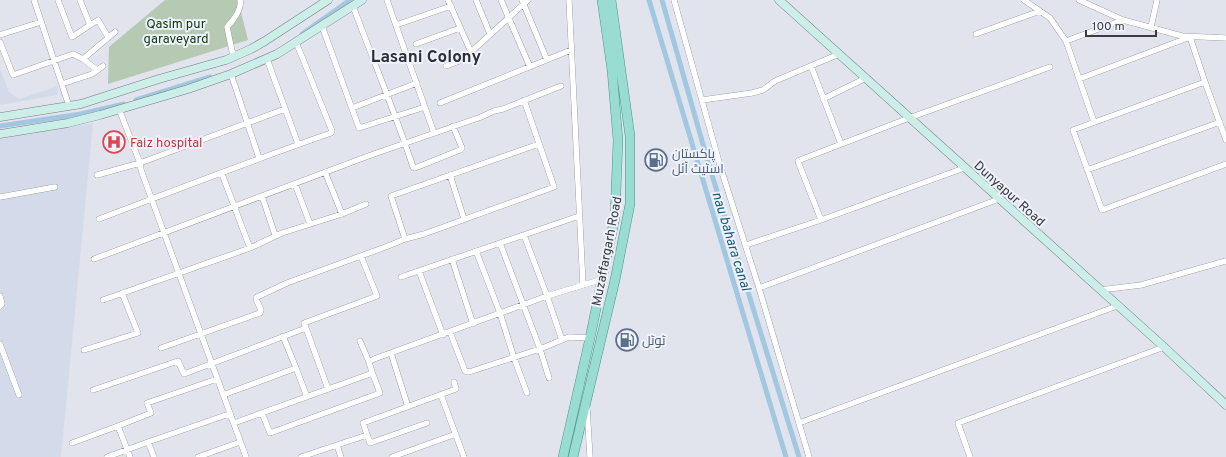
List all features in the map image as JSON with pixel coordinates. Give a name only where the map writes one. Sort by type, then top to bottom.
[{"type":"main road","points":[[0,117],[69,106],[99,99],[235,56],[265,41],[328,0]]},
{"type":"main road","points":[[0,134],[68,123],[119,110],[232,74],[267,59],[362,0]]},
{"type":"main road","name":"Muzaffargarh Road","points":[[573,457],[615,280],[630,204],[630,136],[612,35],[602,0]]},
{"type":"main road","name":"Muzaffargarh Road","points":[[563,457],[616,216],[618,140],[611,0]]},
{"type":"main road","name":"Dunyapur Road","points":[[778,0],[1164,347],[1226,405]]},
{"type":"street","points":[[34,0],[69,106]]},
{"type":"street","points":[[58,0],[72,37],[98,20],[108,36]]},
{"type":"street","points":[[80,0],[90,25]]},
{"type":"street","points":[[235,56],[232,51],[227,26],[233,20],[241,3],[240,0]]},
{"type":"street","points":[[387,0],[434,133]]},
{"type":"street","points":[[448,0],[471,52]]},
{"type":"street","points":[[476,0],[490,34]]},
{"type":"street","points":[[501,0],[530,67]]},
{"type":"street","points":[[569,0],[583,285]]},
{"type":"street","points":[[674,0],[721,169],[759,288],[809,457]]},
{"type":"street","points":[[1024,0],[1050,18],[1066,41],[1094,122]]},
{"type":"street","points":[[1080,0],[1123,20],[1182,36],[1226,38]]},
{"type":"street","points":[[1151,27],[1158,0]]},
{"type":"street","points":[[446,66],[470,57],[471,52],[524,1],[547,60]]},
{"type":"street","points":[[353,6],[415,168],[462,148],[453,126]]},
{"type":"street","points":[[396,25],[451,6]]},
{"type":"street","points":[[976,34],[1040,11]]},
{"type":"street","points":[[1066,41],[1123,20]]},
{"type":"street","points":[[0,35],[41,22]]},
{"type":"street","points":[[322,26],[359,128],[425,107]]},
{"type":"street","points":[[416,44],[460,28]]},
{"type":"street","points":[[83,59],[114,32]]},
{"type":"street","points":[[1079,79],[1190,37]]},
{"type":"street","points":[[1190,37],[1226,140]]},
{"type":"street","points":[[0,42],[13,75],[73,54],[83,59],[97,70]]},
{"type":"street","points":[[99,219],[222,174],[259,158],[331,133],[332,131],[296,42]]},
{"type":"street","points":[[440,103],[571,50]]},
{"type":"street","points":[[702,100],[763,90],[775,81],[839,54]]},
{"type":"street","points":[[267,59],[298,144]]},
{"type":"street","points":[[62,84],[92,74],[103,66]]},
{"type":"street","points":[[811,66],[841,144]]},
{"type":"street","points":[[821,220],[798,161],[909,118],[1050,68]]},
{"type":"street","points":[[232,74],[259,158]]},
{"type":"street","points":[[823,99],[866,78]]},
{"type":"street","points":[[1205,82],[1073,130],[1102,210],[1226,164]]},
{"type":"street","points":[[352,108],[417,84]]},
{"type":"street","points":[[94,259],[325,172],[503,109],[561,86]]},
{"type":"street","points":[[161,348],[260,313],[261,310],[256,299],[257,297],[287,282],[554,187],[524,100]]},
{"type":"street","points":[[97,176],[140,163],[285,109]]},
{"type":"street","points":[[119,110],[140,163],[141,170],[202,333],[229,414],[234,423],[246,457]]},
{"type":"street","points":[[1087,170],[1220,122]]},
{"type":"street","points":[[405,239],[391,196],[539,144]]},
{"type":"street","points":[[746,246],[964,168]]},
{"type":"street","points":[[325,172],[342,214]]},
{"type":"street","points":[[222,174],[250,248]]},
{"type":"street","points":[[450,175],[464,220]]},
{"type":"street","points":[[295,184],[310,224]]},
{"type":"street","points":[[0,197],[55,187]]},
{"type":"street","points":[[262,196],[276,235]]},
{"type":"street","points":[[759,288],[999,199]]},
{"type":"street","points":[[103,300],[178,272],[250,248],[276,235],[342,214],[366,204]]},
{"type":"street","points":[[401,277],[579,216]]},
{"type":"street","points":[[524,235],[562,340]]},
{"type":"street","points":[[500,243],[540,349],[549,378]]},
{"type":"street","points":[[476,251],[500,313],[527,393]]},
{"type":"street","points":[[328,389],[304,323],[377,296],[361,256]]},
{"type":"street","points":[[452,259],[473,324]]},
{"type":"street","points":[[1100,290],[1141,284],[1226,261]]},
{"type":"street","points":[[420,271],[443,334]]},
{"type":"street","points":[[368,362],[547,296],[603,279]]},
{"type":"street","points":[[84,350],[138,333],[122,293]]},
{"type":"street","points":[[0,296],[2,304],[0,306]]},
{"type":"street","points":[[799,423],[1117,306]]},
{"type":"street","points":[[93,390],[178,361],[184,374],[306,328]]},
{"type":"street","points":[[450,332],[465,371],[469,372],[540,349],[569,337],[590,338]]},
{"type":"street","points":[[283,336],[307,397]]},
{"type":"street","points":[[262,413],[270,433],[380,393],[360,341]]},
{"type":"street","points":[[0,344],[19,395]]},
{"type":"street","points":[[970,457],[958,423],[1164,347]]},
{"type":"street","points":[[391,353],[408,407]]},
{"type":"street","points":[[0,364],[6,361]]},
{"type":"street","points":[[223,395],[296,368]]},
{"type":"street","points":[[234,423],[372,372]]},
{"type":"street","points":[[72,443],[151,413],[147,402],[217,379]]},
{"type":"street","points":[[427,423],[370,442],[363,423],[456,389],[454,382]]},
{"type":"street","points":[[441,395],[456,434],[462,456]]},
{"type":"street","points":[[587,401],[590,457]]},
{"type":"street","points":[[107,457],[229,414]]},
{"type":"street","points":[[118,426],[130,457]]},
{"type":"street","points":[[392,457],[456,434]]},
{"type":"street","points":[[301,457],[367,435]]},
{"type":"street","points":[[148,442],[154,457]]},
{"type":"street","points":[[198,457],[240,442]]},
{"type":"street","points":[[337,445],[341,457]]},
{"type":"shaded area","points":[[0,69],[9,92],[19,99],[58,86],[57,95],[0,105]]},
{"type":"shaded area","points":[[93,123],[61,457],[0,457],[0,139]]},
{"type":"green space","name":"Qasim pur garaveyard","points":[[165,0],[238,0],[248,40],[108,84],[109,47]]},
{"type":"waterway","points":[[302,34],[350,0]]},
{"type":"waterway","points":[[649,0],[786,457]]},
{"type":"waterway","name":"nau bahara canal","points":[[662,0],[708,162],[799,457]]},
{"type":"waterway","points":[[136,100],[210,77]]},
{"type":"waterway","points":[[0,126],[81,114],[124,104]]},
{"type":"place","name":"Faiz hospital","points":[[114,142]]},
{"type":"place","name":"پاکستان اسٹیٹ آئل","points":[[656,160]]},
{"type":"place","name":"ٹوٹل","points":[[627,340]]},
{"type":"district","name":"Lasani Colony","points":[[426,56]]}]
